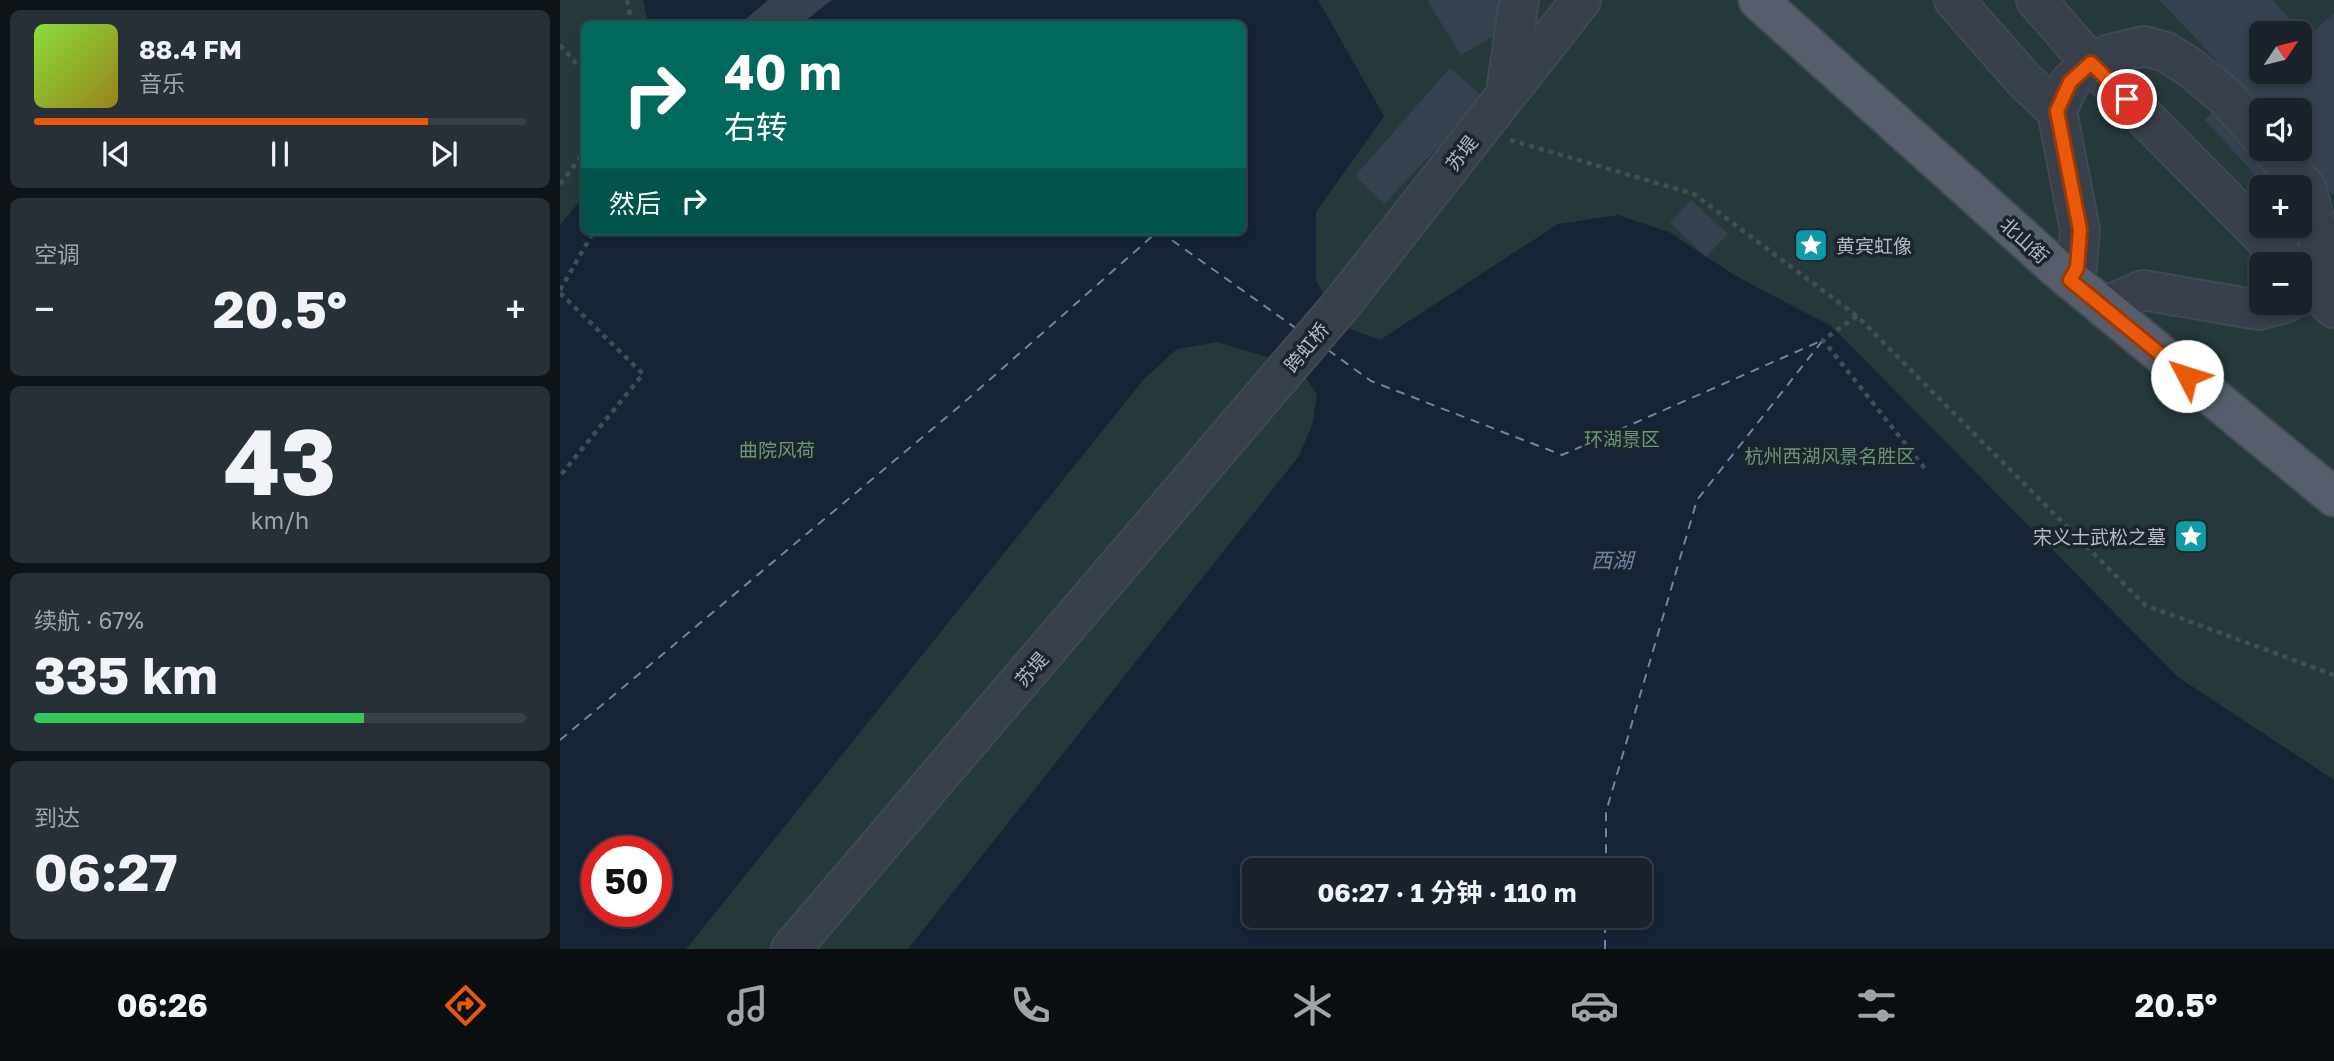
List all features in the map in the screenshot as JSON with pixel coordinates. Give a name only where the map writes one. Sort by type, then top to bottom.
[{"type":"main road","name":"北山街","points":[[1758,0],[2070,280],[2334,497]]},
{"type":"street","points":[[1506,96],[1519,0]]},
{"type":"street","name":"苏堤","points":[[1341,305],[1580,0]]},
{"type":"street","points":[[1954,0],[2024,80],[2057,111]]},
{"type":"street","points":[[2036,0],[2091,63],[2273,252]]},
{"type":"street","points":[[2070,280],[2077,268],[2080,230],[2057,111],[2070,82],[2091,63],[2110,54],[2144,46],[2166,52],[2227,97],[2249,122]]},
{"type":"street","points":[[2282,161],[2307,189],[2320,243],[2317,271],[2312,285]]},
{"type":"street","points":[[2103,307],[2143,290],[2249,308]]},
{"type":"street","name":"跨虹桥","points":[[1270,389],[1341,305]]},
{"type":"street","name":"苏堤","points":[[791,949],[1270,389]]},
{"type":"path","points":[[627,0],[631,21]]},
{"type":"path","points":[[560,45],[581,69]]},
{"type":"path","points":[[1479,131],[1694,194],[1857,316],[2145,605],[2334,675]]},
{"type":"path","points":[[560,184],[581,157]]},
{"type":"path","points":[[560,476],[643,374],[560,291],[592,235]]},
{"type":"path","points":[[1857,316],[1823,340],[1926,470]]},
{"type":"green space","name":"西湖","points":[[560,0],[2334,0],[2334,949],[560,949]]},
{"type":"water","name":"西湖","points":[[643,0],[1318,0],[1384,116],[1316,212],[1316,280],[1339,325],[1380,340],[1558,224],[1618,215],[1669,232],[1734,275],[1831,326],[2178,677],[2334,780],[2334,949],[908,949],[1299,456],[1312,425],[1317,395],[1298,366],[1217,342],[1177,349],[1144,379],[686,949],[560,949],[560,225],[581,200],[581,235],[1246,235],[1246,21],[647,21]]},
{"type":"building","points":[[768,0],[832,0],[805,21],[746,19]]},
{"type":"building","points":[[1427,0],[1496,0],[1510,26],[1461,55]]},
{"type":"building","points":[[2159,0],[2273,0],[2291,21],[2249,21],[2249,84],[2312,84],[2312,31],[2334,13],[2334,196],[2318,180],[2312,182],[2312,175],[2255,175],[2205,120],[2239,84]]},
{"type":"building","points":[[1450,68],[1482,96],[1384,204],[1355,176]]},
{"type":"building","points":[[1691,200],[1728,234],[1706,257],[1670,223]]},
{"type":"ferry route","points":[[560,740],[961,405],[1154,235]]},
{"type":"ferry route","points":[[1165,235],[1297,329]]},
{"type":"ferry route","points":[[1328,350],[1371,381],[1562,455],[1823,340],[1697,500],[1606,812],[1606,858]]},
{"type":"ferry route","points":[[1605,928],[1605,949]]},
{"type":"place","name":"黄宾虹像","points":[[1811,245]]},
{"type":"place","name":"宋义士武松之墓","points":[[2191,536]]},
{"type":"route","points":[[2127,99],[2091,63],[2070,82],[2057,111],[2080,230],[2077,268],[2070,280],[2187,376]]},
{"type":"park label","name":"环湖景区","points":[[1622,438]]},
{"type":"park label","name":"曲院风荷","points":[[777,449]]},
{"type":"park label","name":"杭州西湖风景名胜区","points":[[1830,455]]}]
